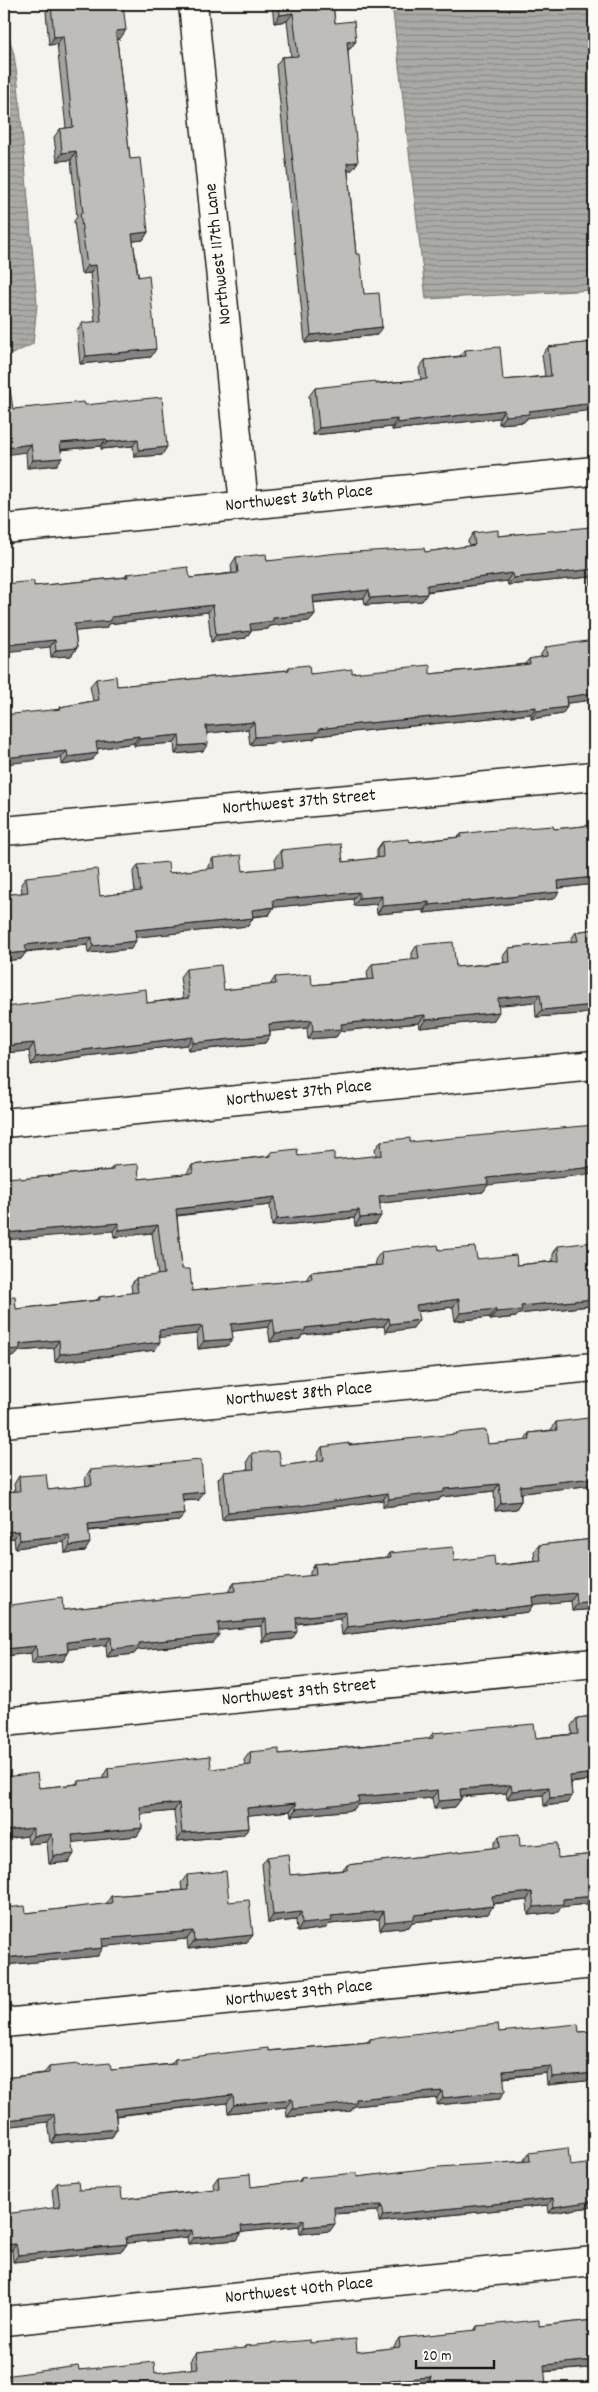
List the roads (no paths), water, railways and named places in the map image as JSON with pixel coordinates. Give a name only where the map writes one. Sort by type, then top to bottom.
[{"type":"street","name":"Northwest 117th Lane","points":[[193,4],[244,504]]},
{"type":"street","name":"Northwest 36th Place","points":[[4,529],[594,471]]},
{"type":"street","name":"Northwest 37th Street","points":[[4,831],[594,776]]},
{"type":"street","name":"Northwest 37th Place","points":[[4,1123],[594,1065]]},
{"type":"street","name":"Northwest 38th Place","points":[[4,1423],[594,1367]]},
{"type":"street","name":"Northwest 39th Street","points":[[4,1722],[594,1663]]},
{"type":"street","name":"Northwest 39th Place","points":[[4,2023],[594,1964]]},
{"type":"street","name":"Northwest 40th Place","points":[[4,2321],[594,2261]]}]
